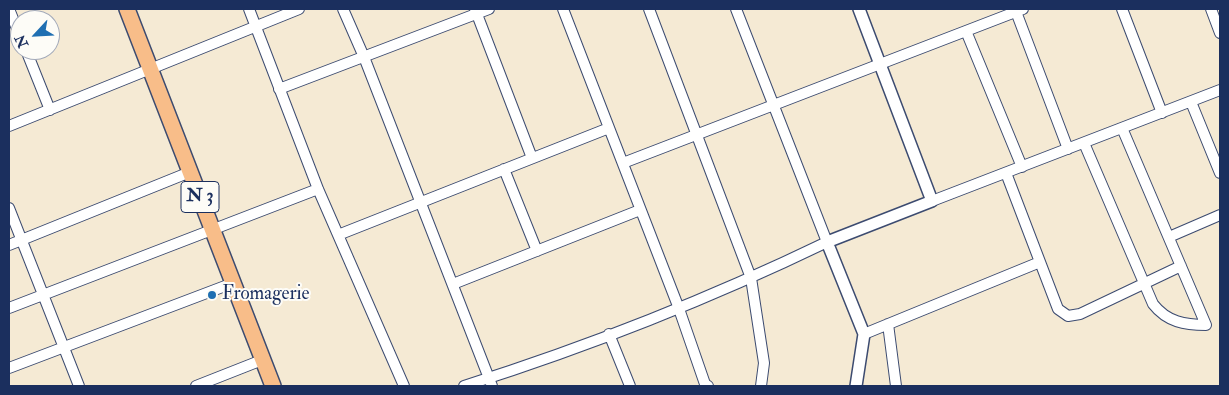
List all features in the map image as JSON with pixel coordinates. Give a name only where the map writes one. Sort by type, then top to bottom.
[{"type":"main road","name":"N 3","points":[[127,9],[273,386]]},
{"type":"street","points":[[249,9],[318,189],[404,386]]},
{"type":"street","points":[[9,126],[299,9]]},
{"type":"street","points":[[343,9],[364,56],[490,382]]},
{"type":"street","points":[[279,89],[475,11],[489,9]]},
{"type":"street","points":[[563,9],[678,306],[705,384],[708,386]]},
{"type":"street","points":[[649,9],[751,278],[764,363],[761,386]]},
{"type":"street","points":[[736,9],[864,334],[856,386]]},
{"type":"street","points":[[859,9],[932,201]]},
{"type":"street","points":[[1122,9],[1162,113]]},
{"type":"street","points":[[1211,9],[1220,33]]},
{"type":"street","points":[[622,163],[1018,10],[1068,149]]},
{"type":"street","points":[[475,11],[532,158]]},
{"type":"street","points":[[966,31],[1022,167]]},
{"type":"street","points":[[30,60],[50,110]]},
{"type":"street","points":[[464,386],[490,382],[751,278],[827,242],[1220,90]]},
{"type":"street","points":[[1191,102],[1220,173]]},
{"type":"street","points":[[338,235],[609,128]]},
{"type":"street","points":[[1084,143],[1144,285],[1160,314],[1188,325],[1206,325],[1122,128]]},
{"type":"street","points":[[504,169],[537,251]]},
{"type":"street","points":[[9,245],[190,172]]},
{"type":"street","points":[[1006,173],[1058,309],[1068,316],[1080,314],[1181,266]]},
{"type":"street","points":[[9,308],[318,189]]},
{"type":"street","points":[[9,208],[78,386]]},
{"type":"street","points":[[453,284],[640,210]]},
{"type":"street","points":[[1169,237],[1220,214]]},
{"type":"street","points":[[864,334],[1040,262]]},
{"type":"street","points":[[9,368],[233,283]]},
{"type":"street","points":[[888,324],[896,386]]},
{"type":"street","points":[[609,334],[630,386]]},
{"type":"street","points":[[196,386],[262,360]]},
{"type":"place","name":"Fromagerie","points":[[212,295]]}]
